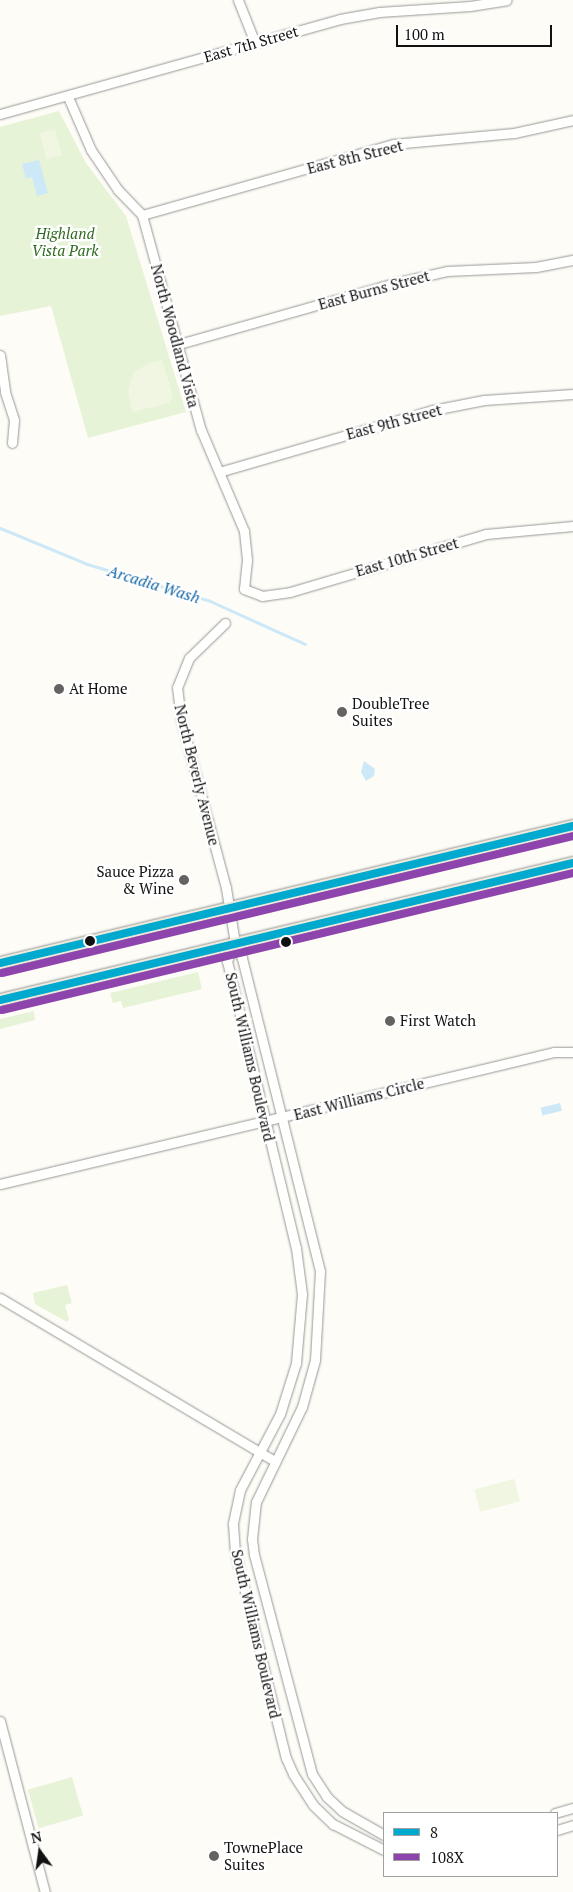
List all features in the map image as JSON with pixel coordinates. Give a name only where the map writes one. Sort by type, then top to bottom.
[{"type":"main road","points":[[0,964],[573,826]]},
{"type":"main road","points":[[0,1000],[573,863]]},
{"type":"street","points":[[238,0],[255,43]]},
{"type":"street","name":"East 7th Street","points":[[0,114],[68,97],[255,43],[380,12],[506,0]]},
{"type":"street","name":"North Woodland Vista","points":[[68,97],[91,150],[118,190],[142,215],[179,344],[201,430],[244,531],[247,560],[244,589]]},
{"type":"street","name":"East 8th Street","points":[[142,215],[393,144],[514,133],[573,120]]},
{"type":"street","name":"East Burns Street","points":[[179,344],[394,283],[447,271],[536,267],[573,260]]},
{"type":"street","points":[[0,355],[2,392],[14,420],[12,443]]},
{"type":"street","name":"East 9th Street","points":[[219,472],[433,410],[484,400],[573,394]]},
{"type":"street","name":"East 10th Street","points":[[244,589],[262,596],[290,592],[486,534],[573,526]]},
{"type":"street","name":"North Beverly Avenue","points":[[225,623],[189,658],[177,686],[181,720],[229,908],[235,943]]},
{"type":"street","name":"South Williams Boulevard","points":[[235,943],[242,958],[318,1255],[320,1324],[310,1384],[256,1502],[252,1539],[305,1757],[327,1797],[342,1811],[383,1834]]},
{"type":"street","name":"South Williams Boulevard","points":[[235,943],[227,961],[300,1268],[302,1314],[290,1388],[260,1453],[247,1473],[235,1507],[235,1551],[286,1758],[301,1789],[324,1816],[349,1835],[383,1850]]},
{"type":"street","name":"East Williams Circle","points":[[0,1184],[554,1052],[573,1052]]},
{"type":"street","points":[[0,1298],[275,1461]]},
{"type":"street","points":[[0,1721],[45,1892]]},
{"type":"street","points":[[558,1812],[573,1808]]},
{"type":"street","points":[[558,1830],[573,1825]]},
{"type":"green space","name":"Highland Vista Park","points":[[59,111],[86,163],[126,216],[186,412],[88,438],[51,306],[0,316],[0,127]]},
{"type":"green space","points":[[55,129],[62,155],[47,159],[40,133]]},
{"type":"green space","points":[[162,360],[173,396],[169,403],[132,412],[128,392],[133,373],[149,363]]},
{"type":"green space","points":[[198,972],[202,989],[123,1008],[121,1001],[113,1003],[110,993]]},
{"type":"green space","points":[[34,1011],[35,1020],[0,1029],[0,1019]]},
{"type":"green space","points":[[67,1285],[72,1303],[65,1305],[69,1319],[67,1322],[35,1304],[33,1293]]},
{"type":"green space","points":[[514,1479],[520,1501],[480,1512],[474,1490]]},
{"type":"green space","points":[[72,1777],[83,1815],[39,1828],[28,1790]]},
{"type":"water","points":[[39,160],[48,193],[37,196],[32,177],[26,179],[22,164]]},
{"type":"water","points":[[364,761],[375,769],[374,776],[366,781],[361,772]]},
{"type":"water","points":[[560,1103],[562,1111],[543,1116],[541,1108]]},
{"type":"waterway","name":"Arcadia Wash","points":[[0,528],[87,564],[210,601],[305,644]]},
{"type":"transit line","name":"8","points":[[0,963],[573,826]]},
{"type":"transit line","name":"108X","points":[[2,973],[573,836]]},
{"type":"transit line","name":"8","points":[[0,1000],[573,863]]},
{"type":"transit line","name":"108X","points":[[2,1010],[573,873]]},
{"type":"place","name":"At Home","points":[[59,689]]},
{"type":"place","name":"DoubleTree Suites","points":[[342,712]]},
{"type":"place","name":"Sauce Pizza & Wine","points":[[184,880]]},
{"type":"place","name":"First Watch","points":[[390,1021]]},
{"type":"place","name":"TownePlace Suites","points":[[214,1856]]}]
